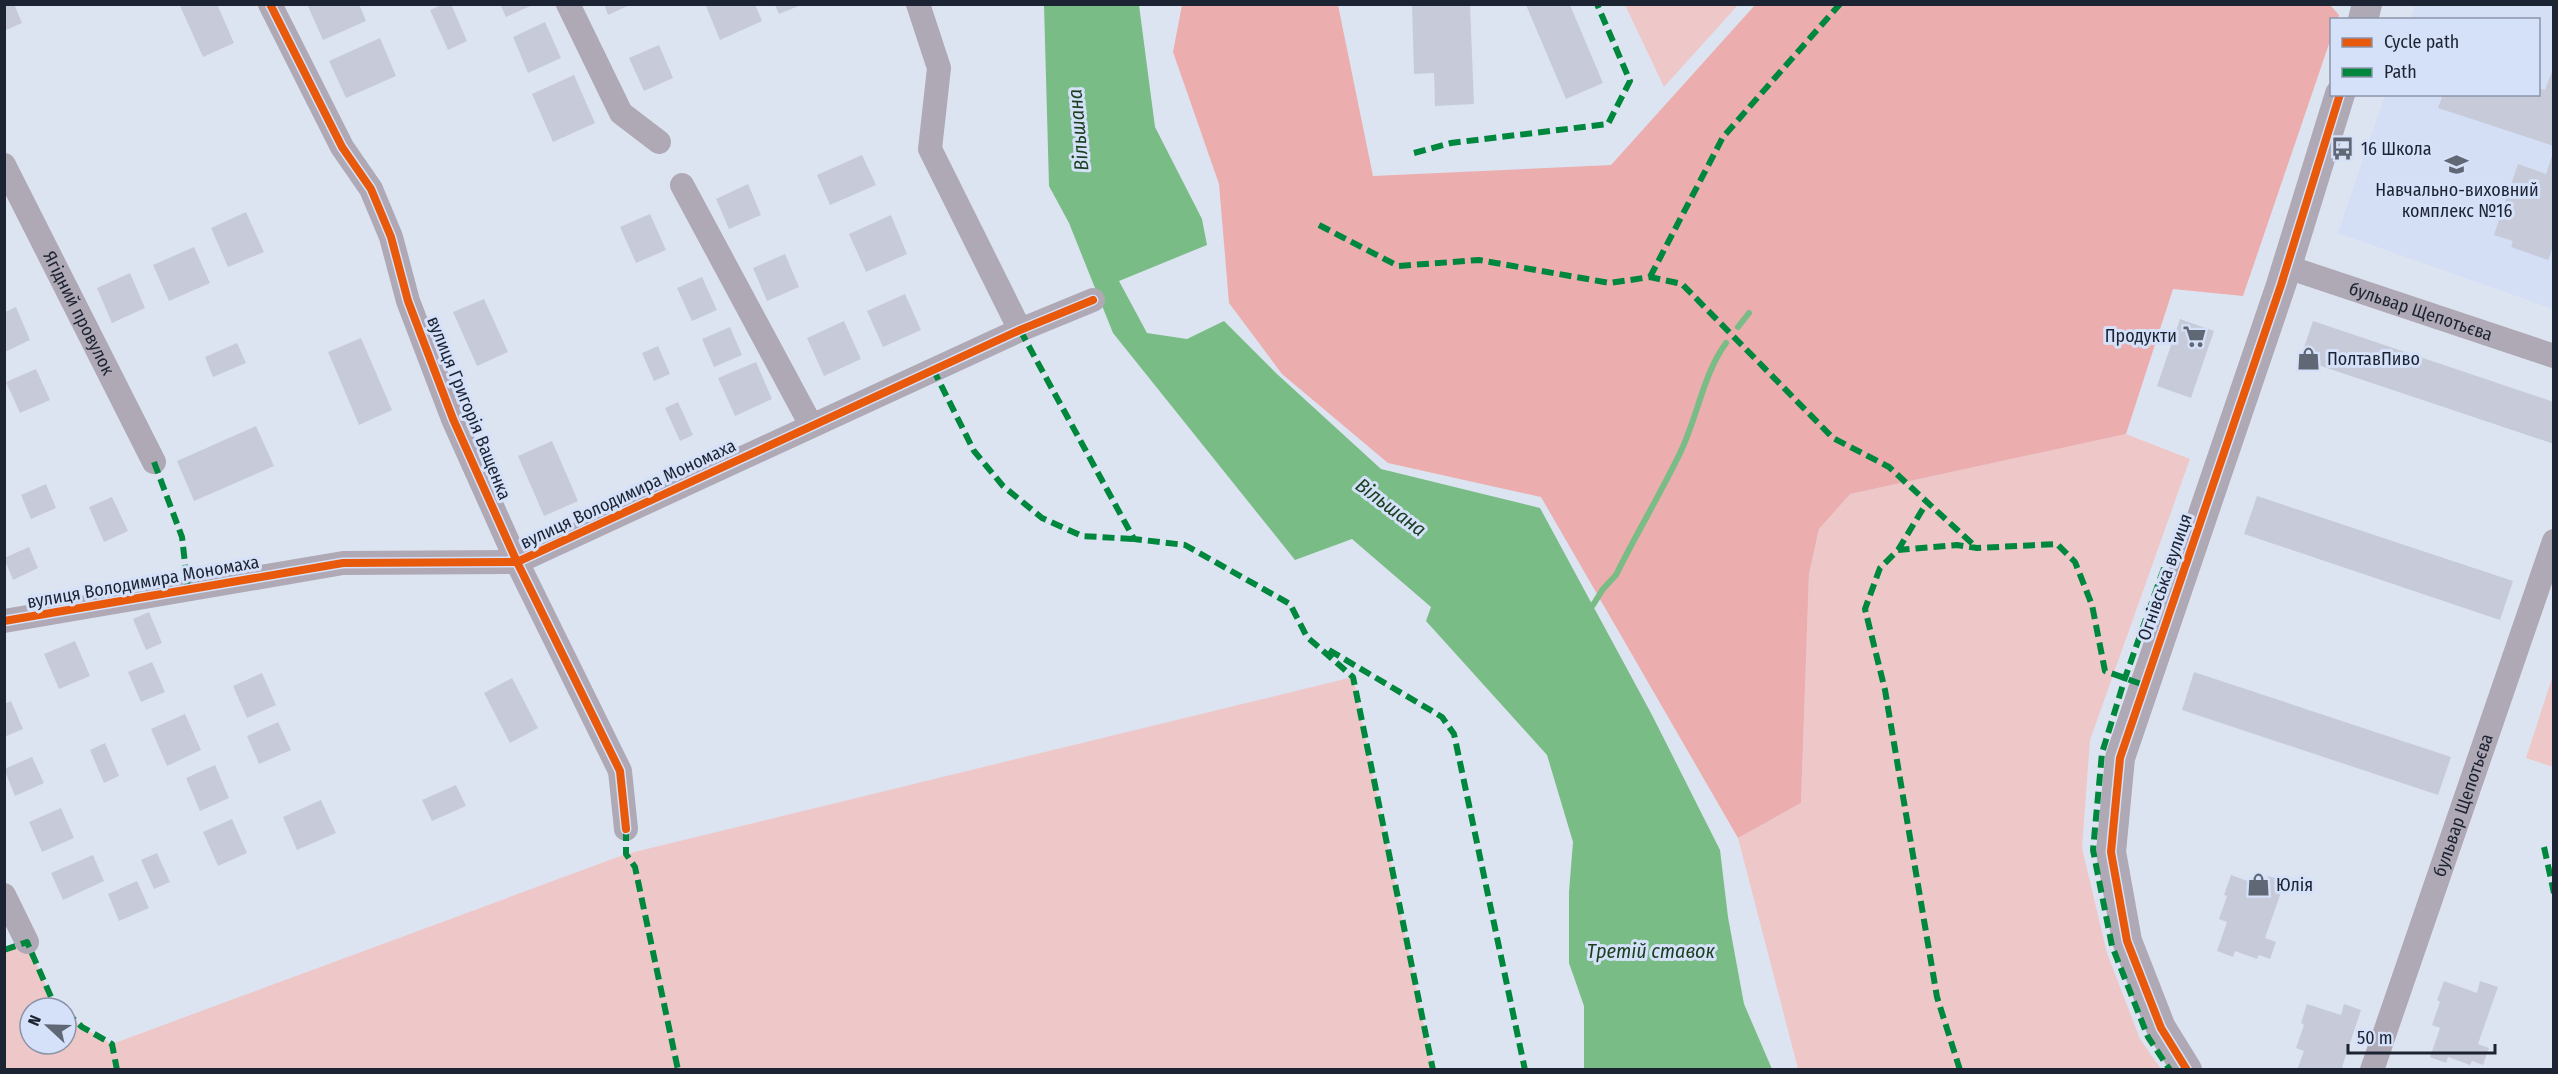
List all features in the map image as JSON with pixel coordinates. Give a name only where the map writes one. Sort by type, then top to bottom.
[{"type":"street","name":"вулиця Григорія Ващенка","points":[[270,4],[342,147],[371,189],[391,237],[408,301],[453,419],[517,562],[620,771],[626,829]]},
{"type":"street","points":[[568,4],[621,113],[659,142]]},
{"type":"street","points":[[918,4],[939,68],[930,149],[1020,330]]},
{"type":"street","name":"Огнівська вулиця","points":[[2187,1070],[2161,1028],[2127,941],[2112,852],[2120,758],[2287,267],[2339,96]]},
{"type":"street","name":"Ягідний провулок","points":[[4,165],[154,462]]},
{"type":"street","points":[[682,185],[811,425]]},
{"type":"street","name":"бульвар Щепотьєва","points":[[2287,267],[2553,357]]},
{"type":"street","name":"вулиця Володимира Мономаха","points":[[4,621],[343,563],[517,562],[811,425],[1020,330],[1093,300]]},
{"type":"street","name":"бульвар Щепотьєва","points":[[2372,1070],[2553,541]]},
{"type":"street","points":[[4,895],[27,942]]},
{"type":"shaded area","points":[[1182,5],[1338,5],[1373,176],[1611,165],[1755,5],[2330,5],[2339,15],[2338,18],[2330,18],[2330,41],[2243,296],[2173,289],[2126,434],[1850,494],[1819,529],[1809,574],[1801,803],[1738,838],[1541,497],[1388,463],[1282,374],[1229,303],[1219,184],[1173,52]]},
{"type":"shaded area","points":[[1625,5],[1738,5],[1664,87]]},
{"type":"shaded area","name":"Навчально-виховний комплекс №16","points":[[2415,5],[2553,5],[2553,309],[2338,233],[2385,96],[2540,96],[2540,18],[2410,18]]},
{"type":"shaded area","points":[[2126,434],[2190,459],[2090,740],[2082,848],[2107,953],[2140,1039],[2161,1069],[1798,1069],[1738,838],[1801,803],[1809,574],[1819,529],[1849,494]]},
{"type":"shaded area","points":[[2553,675],[2553,767],[2526,758]]},
{"type":"shaded area","points":[[1353,677],[1433,1069],[5,1069],[4,950],[27,942],[51,996],[18,996],[18,1056],[78,1056],[78,1023],[112,1044],[626,854]]},
{"type":"water","name":"Третій ставок","points":[[1044,5],[1139,5],[1155,127],[1202,219],[1207,245],[1119,281],[1147,333],[1187,339],[1224,321],[1277,374],[1381,469],[1540,508],[1652,715],[1720,850],[1728,917],[1744,1004],[1772,1069],[1584,1069],[1584,1006],[1569,963],[1569,892],[1573,842],[1547,755],[1426,621],[1431,607],[1352,539],[1295,560],[1113,333],[1069,223],[1049,186]]},
{"type":"building","points":[[4,4],[14,4],[22,23],[4,31]]},
{"type":"building","points":[[183,4],[217,4],[234,43],[203,57],[180,6]]},
{"type":"building","points":[[307,4],[359,4],[366,21],[323,40]]},
{"type":"building","points":[[443,4],[451,4],[467,41],[448,50],[430,10]]},
{"type":"building","points":[[500,4],[535,4],[506,17]]},
{"type":"building","points":[[604,4],[632,4],[608,15]]},
{"type":"building","points":[[705,4],[755,4],[762,21],[720,40]]},
{"type":"building","points":[[1412,4],[1470,4],[1474,104],[1435,106],[1434,73],[1414,74]]},
{"type":"building","points":[[775,5],[801,5],[779,14]]},
{"type":"building","points":[[1526,5],[1570,5],[1603,83],[1566,99]]},
{"type":"building","points":[[545,22],[561,58],[528,73],[513,37]]},
{"type":"building","points":[[380,38],[396,76],[346,98],[329,61]]},
{"type":"building","points":[[659,45],[673,78],[644,91],[629,58]]},
{"type":"building","points":[[2554,66],[2554,146],[2438,108],[2442,96],[2540,96],[2540,89],[2545,90]]},
{"type":"building","points":[[574,75],[595,123],[553,142],[532,94]]},
{"type":"building","points":[[2553,153],[2554,244],[2548,260],[2511,247],[2513,241],[2494,235],[2518,164],[2546,174]]},
{"type":"building","points":[[862,155],[876,185],[830,205],[817,175]]},
{"type":"building","points":[[748,184],[761,215],[729,229],[716,199]]},
{"type":"building","points":[[246,212],[264,252],[228,267],[211,228]]},
{"type":"building","points":[[650,214],[666,250],[636,263],[620,227]]},
{"type":"building","points":[[891,215],[907,254],[866,272],[849,234]]},
{"type":"building","points":[[194,247],[210,283],[169,301],[153,265]]},
{"type":"building","points":[[785,254],[799,287],[767,301],[753,268]]},
{"type":"building","points":[[130,273],[145,308],[112,323],[97,288]]},
{"type":"building","points":[[702,277],[717,310],[692,321],[677,288]]},
{"type":"building","points":[[905,294],[921,330],[883,347],[867,311]]},
{"type":"building","points":[[484,299],[508,352],[477,366],[453,312]]},
{"type":"building","points":[[16,307],[30,340],[5,352],[5,312]]},
{"type":"building","points":[[2180,319],[2214,331],[2191,398],[2157,386]]},
{"type":"building","points":[[844,321],[861,359],[824,376],[807,338]]},
{"type":"building","points":[[2313,321],[2554,402],[2554,444],[2300,359]]},
{"type":"building","points":[[730,327],[742,355],[714,367],[702,339]]},
{"type":"building","points":[[361,338],[392,410],[359,425],[328,352]]},
{"type":"building","points":[[237,343],[246,363],[213,377],[205,357]]},
{"type":"building","points":[[658,346],[670,374],[654,381],[642,353]]},
{"type":"building","points":[[756,362],[772,399],[735,416],[718,378]]},
{"type":"building","points":[[36,369],[50,400],[20,413],[6,382]]},
{"type":"building","points":[[678,402],[693,435],[680,441],[665,408]]},
{"type":"building","points":[[256,426],[274,466],[194,501],[177,461]]},
{"type":"building","points":[[552,441],[578,501],[544,516],[518,456]]},
{"type":"building","points":[[46,484],[56,508],[31,519],[21,495]]},
{"type":"building","points":[[2257,496],[2513,581],[2500,620],[2244,534]]},
{"type":"building","points":[[112,497],[128,531],[104,542],[89,507]]},
{"type":"building","points":[[29,547],[38,568],[13,580],[4,558]]},
{"type":"building","points":[[149,612],[162,643],[146,650],[133,619]]},
{"type":"building","points":[[75,641],[90,676],[59,689],[44,654]]},
{"type":"building","points":[[152,662],[165,692],[141,702],[128,672]]},
{"type":"building","points":[[2194,672],[2451,757],[2438,795],[2182,710]]},
{"type":"building","points":[[262,673],[276,705],[247,718],[233,686]]},
{"type":"building","points":[[512,678],[538,728],[510,743],[484,693]]},
{"type":"building","points":[[11,701],[23,729],[4,737],[4,704]]},
{"type":"building","points":[[185,714],[201,750],[167,766],[151,729]]},
{"type":"building","points":[[278,722],[291,750],[259,764],[247,736]]},
{"type":"building","points":[[105,743],[119,776],[104,783],[90,750]]},
{"type":"building","points":[[32,757],[44,783],[15,796],[4,769]]},
{"type":"building","points":[[215,765],[229,798],[200,811],[186,778]]},
{"type":"building","points":[[456,785],[466,806],[432,821],[422,800]]},
{"type":"building","points":[[321,800],[336,833],[297,850],[283,817]]},
{"type":"building","points":[[61,808],[74,838],[42,852],[29,822]]},
{"type":"building","points":[[232,819],[247,853],[218,866],[203,832]]},
{"type":"building","points":[[157,853],[170,882],[154,889],[141,860]]},
{"type":"building","points":[[93,855],[104,881],[63,900],[51,873]]},
{"type":"building","points":[[2231,875],[2264,887],[2268,876],[2285,881],[2265,938],[2276,942],[2270,959],[2259,955],[2257,959],[2235,951],[2233,957],[2217,951],[2227,922],[2219,919]]},
{"type":"building","points":[[137,881],[149,908],[119,921],[108,894]]},
{"type":"building","points":[[2444,981],[2477,993],[2480,981],[2498,987],[2478,1044],[2489,1048],[2483,1065],[2472,1061],[2470,1065],[2448,1057],[2446,1063],[2430,1057],[2440,1028],[2432,1025]]},
{"type":"building","points":[[2307,1004],[2341,1015],[2344,1004],[2361,1010],[2342,1067],[2348,1070],[2297,1070],[2304,1051],[2296,1048],[2304,1025],[2301,1023]]},
{"type":"waterway","points":[[1738,327],[1749,313]]},
{"type":"waterway","points":[[1593,605],[1616,575],[1672,469],[1686,440],[1706,382],[1726,343]]},
{"type":"marked path","points":[[1414,153],[1451,143],[1608,124],[1630,81],[1597,4]]},
{"type":"marked path","points":[[1650,277],[1723,137],[1840,4]]},
{"type":"marked path","points":[[1319,225],[1398,266],[1479,260],[1610,283],[1650,277],[1682,284],[1833,438],[1889,467],[1977,548]]},
{"type":"marked path","points":[[1020,330],[1134,539],[1185,545],[1290,604],[1307,637],[1353,677],[1433,1070]]},
{"type":"marked path","points":[[933,369],[974,451],[1003,486],[1042,518],[1082,536],[1134,539]]},
{"type":"marked path","points":[[154,462],[182,537],[188,590]]},
{"type":"marked path","points":[[1898,550],[1927,502]]},
{"type":"marked path","points":[[1960,1070],[1937,997],[1885,690],[1865,609],[1880,568],[1898,550],[1957,545],[1977,548],[2057,544],[2075,562],[2092,605],[2105,671],[2144,685]]},
{"type":"marked path","points":[[2164,568],[2125,678],[2102,753],[2093,850],[2112,946],[2148,1037],[2170,1070]]},
{"type":"marked path","points":[[1329,650],[1442,717],[1454,734],[1525,1070]]},
{"type":"marked path","points":[[626,829],[626,854],[635,867],[678,1070]]},
{"type":"marked path","points":[[2544,847],[2554,893]]},
{"type":"marked path","points":[[4,950],[27,942],[51,996]]},
{"type":"marked path","points":[[78,1023],[112,1044],[117,1070]]},
{"type":"cycle path","points":[[270,4],[342,147],[371,189],[391,237],[408,301],[453,419],[517,562],[620,771],[626,829]]},
{"type":"cycle path","points":[[2187,1070],[2161,1028],[2127,941],[2111,852],[2120,758],[2281,285],[2339,96]]},
{"type":"cycle path","points":[[4,621],[343,563],[517,562],[1020,330],[1093,300]]},
{"type":"place","name":"16 Школа","points":[[2343,149]]},
{"type":"place","name":"Навчально-виховний комплекс №16","points":[[2457,164]]},
{"type":"place","name":"Продукти","points":[[2195,336]]},
{"type":"place","name":"ПолтавПиво","points":[[2309,359]]},
{"type":"place","name":"Юлія","points":[[2258,885]]},
{"type":"water label","name":"Вільшана","points":[[1078,130]]},
{"type":"water label","name":"Вільшана","points":[[1391,507]]}]
